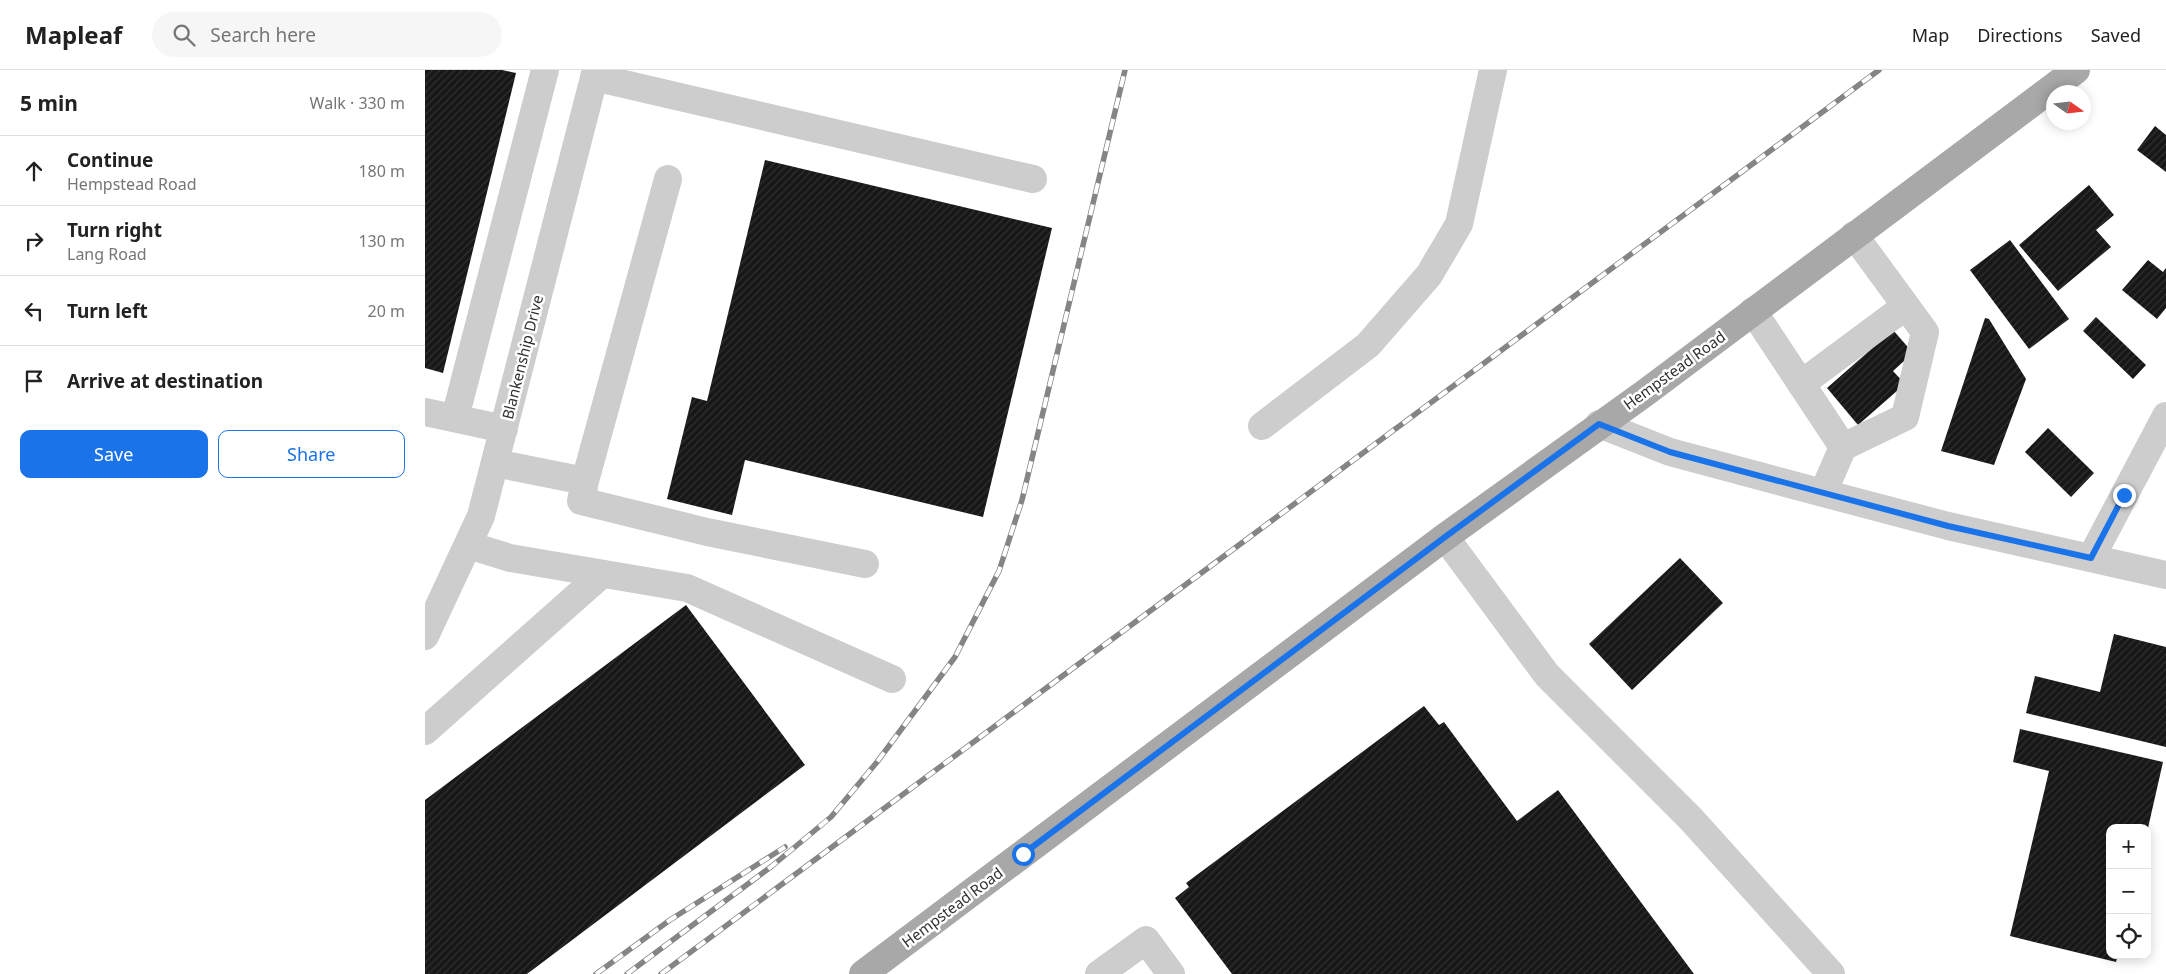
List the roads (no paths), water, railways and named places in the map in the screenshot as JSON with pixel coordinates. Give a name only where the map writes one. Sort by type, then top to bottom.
[{"type":"main road","name":"Hempstead Road","points":[[863,974],[1445,537],[1753,311],[2076,70]]},
{"type":"street","points":[[455,418],[545,70]]},
{"type":"street","points":[[1262,426],[1368,345],[1429,275],[1459,224],[1493,70]]},
{"type":"street","points":[[595,73],[1033,180]]},
{"type":"street","name":"Blankenship Drive","points":[[425,636],[481,516],[595,73]]},
{"type":"street","points":[[668,179],[581,501],[707,532],[865,564]]},
{"type":"street","points":[[1823,492],[1843,447],[1905,417],[1925,332],[1854,235]]},
{"type":"street","points":[[1801,384],[1906,306]]},
{"type":"street","points":[[1753,311],[1843,447]]},
{"type":"street","points":[[425,412],[503,429]]},
{"type":"street","points":[[2091,558],[2166,416]]},
{"type":"street","points":[[1599,424],[1670,452],[1948,526],[2166,575]]},
{"type":"street","points":[[495,464],[585,481]]},
{"type":"street","points":[[1445,537],[1547,675],[1691,819],[1831,974]]},
{"type":"street","points":[[468,545],[510,558],[687,588],[892,679]]},
{"type":"street","points":[[428,724],[602,574]]},
{"type":"street","points":[[1099,974],[1146,940],[1171,974]]},
{"type":"railway","points":[[627,974],[772,866],[831,817],[877,762],[955,657],[999,571],[1022,500],[1125,70]]},
{"type":"railway","points":[[661,974],[1879,70]]},
{"type":"railway","points":[[596,974],[670,920],[785,847]]}]
